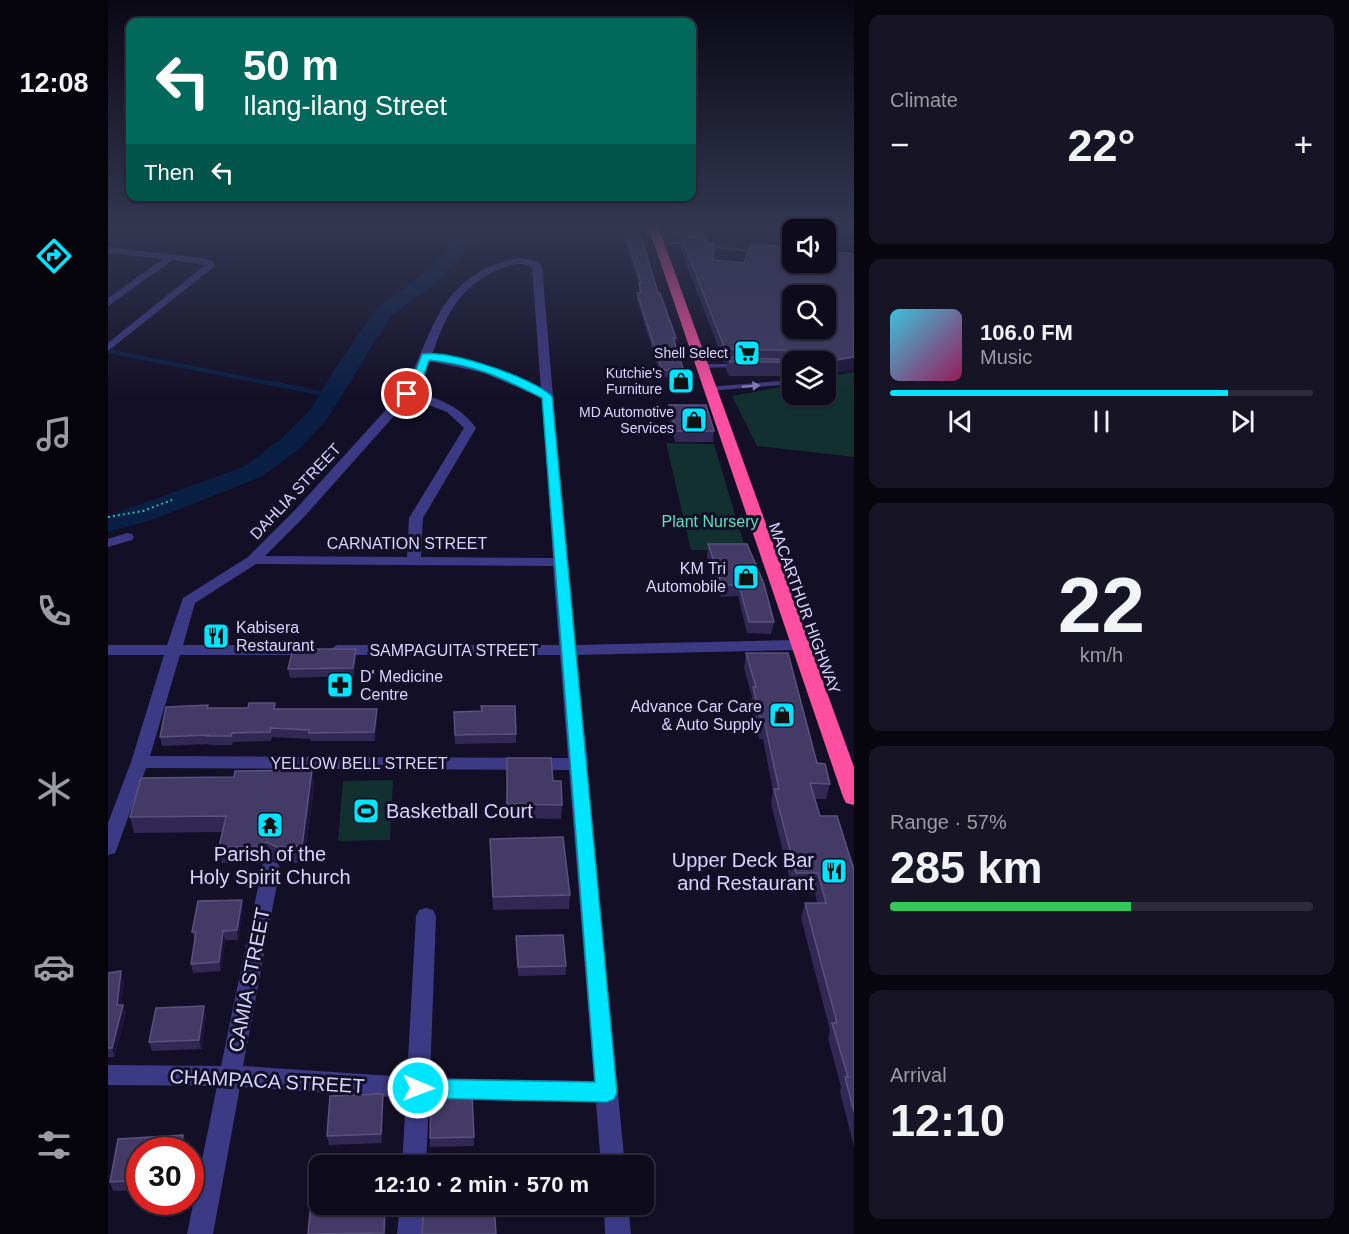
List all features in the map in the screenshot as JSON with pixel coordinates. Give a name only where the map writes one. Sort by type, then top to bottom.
[{"type":"highway","name":"MACARTHUR HIGHWAY","points":[[673,284],[854,797]]},
{"type":"street","points":[[108,303],[135,284]]},
{"type":"street","points":[[110,344],[187,284]]},
{"type":"street","name":"DAHLIA STREET","points":[[108,848],[140,762],[188,601],[253,560],[299,514],[407,394],[418,378],[443,309],[455,293],[469,284]]},
{"type":"street","name":"DAHLIA STREET","points":[[538,284],[547,396]]},
{"type":"street","points":[[425,357],[455,360],[498,372],[547,396],[612,1155]]},
{"type":"street","points":[[407,394],[443,406],[458,414],[470,428],[416,518],[414,560]]},
{"type":"street","points":[[108,543],[127,537]]},
{"type":"street","name":"CARNATION STREET","points":[[253,560],[560,562]]},
{"type":"street","name":"SAMPAGUITA STREET","points":[[108,650],[567,650],[799,645]]},
{"type":"street","name":"YELLOW BELL STREET","points":[[140,762],[579,764]]},
{"type":"street","name":"CAMIA STREET","points":[[200,1234],[270,868]]},
{"type":"street","points":[[415,1155],[426,916]]},
{"type":"street","name":"CHAMPACA STREET","points":[[108,1075],[230,1076],[418,1088],[607,1092]]},
{"type":"street","points":[[410,1234],[411,1215]]},
{"type":"street","points":[[617,1215],[618,1234]]},
{"type":"lane","points":[[702,366],[747,366]]},
{"type":"lane","points":[[709,389],[782,383]]},
{"type":"path","points":[[108,517],[143,511],[172,500]]},
{"type":"green space","points":[[854,372],[854,457],[757,446],[732,396],[782,387],[782,405],[836,405],[836,376]]},
{"type":"green space","name":"Plant Nursery","points":[[666,443],[714,444],[746,551],[691,550]]},
{"type":"green space","name":"Basketball Court","points":[[393,780],[390,840],[338,841],[343,781]]},
{"type":"building","points":[[639,284],[655,284],[676,338],[673,338],[686,377],[672,377],[670,370],[662,370],[637,293],[641,293]]},
{"type":"building","points":[[700,284],[854,284],[854,357],[836,360],[836,351],[725,349]]},
{"type":"building","points":[[728,357],[782,359],[782,362],[730,362]]},
{"type":"building","points":[[669,405],[706,405],[714,431],[676,431]]},
{"type":"building","points":[[708,544],[747,544],[764,584],[774,622],[749,622],[739,585],[722,585]]},
{"type":"building","points":[[293,649],[356,649],[353,668],[288,669]]},
{"type":"building","points":[[746,653],[788,653],[817,763],[825,764],[830,784],[810,783],[820,816],[837,816],[854,870],[854,1112],[845,1077],[848,1077],[832,1023],[837,1023],[805,903],[826,903],[818,873],[796,873],[774,789],[779,789]]},
{"type":"building","points":[[249,703],[275,703],[274,709],[377,709],[374,732],[309,733],[309,730],[271,728],[270,732],[232,733],[231,736],[160,737],[166,707],[208,705],[207,708],[248,708]]},
{"type":"building","points":[[481,706],[515,706],[516,734],[455,735],[454,712],[482,711]]},
{"type":"building","points":[[507,758],[551,758],[553,781],[561,781],[562,805],[507,804]]},
{"type":"building","points":[[312,770],[302,846],[277,847],[267,842],[258,847],[219,847],[226,816],[130,817],[141,778],[234,777],[235,771]]},
{"type":"building","points":[[563,837],[570,895],[493,897],[490,839]]},
{"type":"building","points":[[242,900],[237,930],[223,931],[219,962],[191,964],[196,932],[192,932],[198,901]]},
{"type":"building","points":[[563,935],[566,966],[518,967],[516,936]]},
{"type":"building","points":[[121,971],[117,1005],[123,1005],[112,1048],[108,1048],[108,973]]},
{"type":"building","points":[[204,1006],[199,1040],[149,1042],[156,1008]]},
{"type":"building","points":[[472,1093],[474,1137],[430,1138],[431,1094]]},
{"type":"building","points":[[383,1094],[381,1134],[327,1136],[330,1096]]},
{"type":"building","points":[[183,1135],[183,1137],[150,1137]]},
{"type":"building","points":[[118,1139],[126,1139],[126,1181],[110,1182]]},
{"type":"building","points":[[310,1215],[385,1215],[384,1233],[308,1234]]},
{"type":"building","points":[[423,1215],[495,1215],[496,1234],[422,1234]]},
{"type":"waterway","points":[[108,524],[140,515],[252,472],[289,445],[320,413],[341,376],[383,313],[422,284]]},
{"type":"waterway","points":[[108,351],[283,386]]},
{"type":"waterway","points":[[275,384],[330,395]]},
{"type":"place","name":"Shell Select","points":[[747,353]]},
{"type":"place","name":"Kutchie's Furniture","points":[[681,381]]},
{"type":"place","name":"MD Automotive Services","points":[[694,420]]},
{"type":"place","name":"KM Tri Automobile","points":[[746,577]]},
{"type":"place","name":"Kabisera Restaurant","points":[[216,636]]},
{"type":"place","name":"D' Medicine Centre","points":[[340,685]]},
{"type":"place","name":"Advance Car Care & Auto Supply","points":[[782,715]]},
{"type":"place","name":"Basketball Court","points":[[366,811]]},
{"type":"place","name":"Parish of the Holy Spirit Church","points":[[270,825]]},
{"type":"place","name":"Upper Deck Bar and Restaurant","points":[[834,871]]},
{"type":"route","points":[[407,394],[418,378],[425,357],[455,360],[498,372],[547,396],[567,650],[607,1092],[418,1088]]}]
